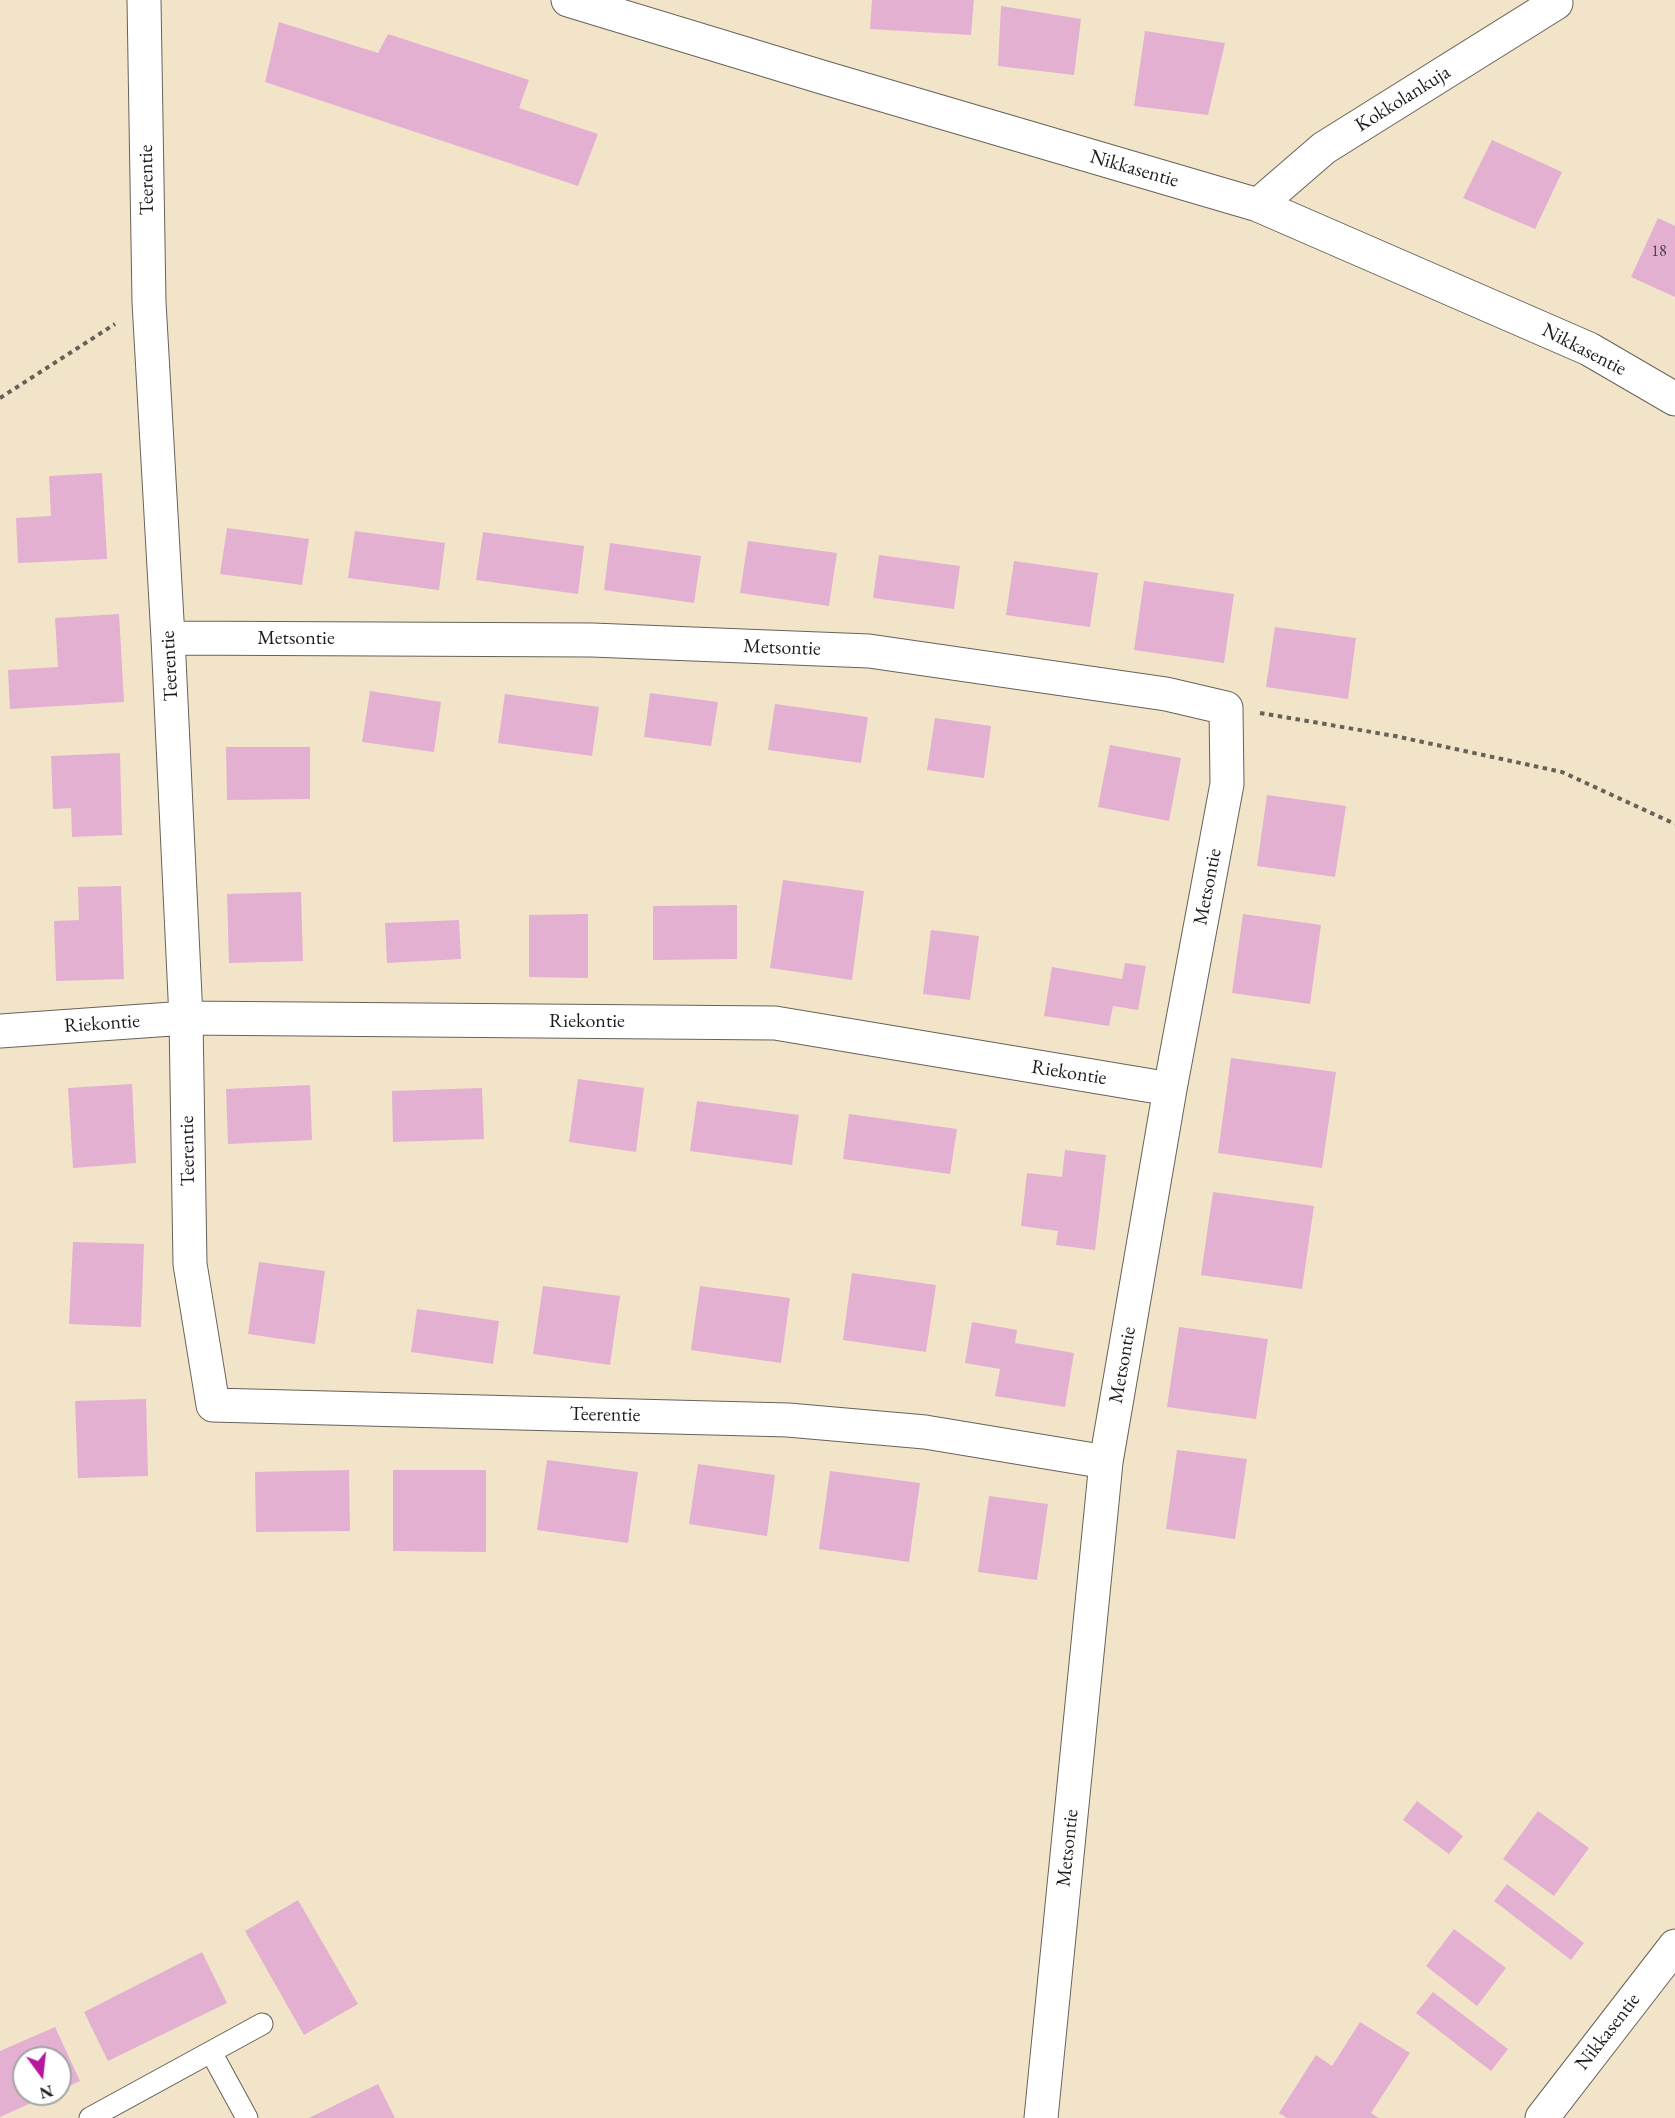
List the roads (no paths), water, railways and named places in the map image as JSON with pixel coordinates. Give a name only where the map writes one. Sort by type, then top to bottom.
[{"type":"street","name":"Teerentie","points":[[144,0],[149,302],[186,1018],[190,1264],[213,1405],[788,1420],[925,1432],[1106,1462]]},
{"type":"street","name":"Nikkasentie","points":[[568,0],[1258,205],[1589,349],[1675,399]]},
{"type":"street","name":"Kokkolankuja","points":[[1258,205],[1324,148],[1556,3]]},
{"type":"street","name":"Metsontie","points":[[168,638],[592,640],[869,651],[1166,694],[1227,708],[1227,784],[1170,1089],[1106,1462],[1041,2118]]},
{"type":"street","name":"Riekontie","points":[[0,1031],[186,1018],[775,1023],[1170,1089]]},
{"type":"street","name":"Nikkasentie","points":[[1542,2118],[1675,1946]]},
{"type":"lane","points":[[90,2118],[262,2024]]},
{"type":"lane","points":[[211,2052],[248,2118]]}]
